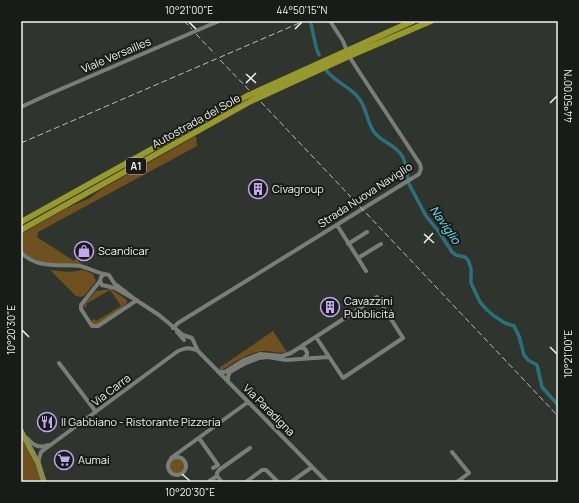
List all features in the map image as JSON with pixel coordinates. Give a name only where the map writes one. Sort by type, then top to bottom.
[{"type":"highway","name":"Autostrada del Sole","points":[[353,51],[413,21]]},
{"type":"highway","name":"Autostrada del Sole","points":[[21,222],[261,93],[345,54],[430,21]]},
{"type":"highway","name":"Autostrada del Sole","points":[[21,230],[249,99]]},
{"type":"main road","points":[[21,431],[38,463],[44,482]]},
{"type":"street","name":"Viale Versailles","points":[[21,107],[219,21]]},
{"type":"street","name":"Strada Nuova Naviglio","points":[[172,326],[419,174],[421,169],[420,164],[349,56],[343,40],[330,21]]},
{"type":"street","points":[[337,225],[366,271]]},
{"type":"street","points":[[348,244],[368,232]]},
{"type":"street","points":[[358,258],[381,244]]},
{"type":"street","points":[[21,252],[28,259],[37,263],[86,268],[109,275],[114,284],[158,314],[179,331],[185,340],[184,345],[190,346],[192,339],[185,340]]},
{"type":"street","points":[[86,268],[95,274],[104,286],[115,288],[137,300]]},
{"type":"street","points":[[104,274],[81,306],[81,309],[92,326],[98,326],[137,300]]},
{"type":"street","points":[[108,286],[112,284],[112,280]]},
{"type":"street","points":[[217,371],[224,372],[244,360],[260,354],[282,356],[301,348],[316,337],[376,297],[403,338],[343,378],[316,337]]},
{"type":"street","name":"Strada Nuova Naviglio","points":[[179,331],[181,324],[190,316]]},
{"type":"street","points":[[172,326],[185,340]]},
{"type":"street","name":"Via Carra","points":[[178,351],[185,340]]},
{"type":"street","name":"Via Carra","points":[[38,463],[41,452],[178,351],[190,346]]},
{"type":"street","name":"Via Paradigna","points":[[190,346],[198,351],[327,482]]},
{"type":"street","points":[[301,348],[304,348],[307,352],[304,359]]},
{"type":"street","points":[[230,384],[228,376],[230,372],[255,359],[266,357],[285,360],[329,357]]},
{"type":"street","points":[[59,363],[96,412]]},
{"type":"street","points":[[186,447],[183,455],[186,466],[185,470],[182,474],[175,475],[170,472],[168,468],[168,463],[171,458],[186,447],[199,438],[248,402]]},
{"type":"street","name":"Via Carra","points":[[21,431],[35,446],[45,447],[54,443]]},
{"type":"street","points":[[199,438],[218,465],[213,468]]},
{"type":"street","points":[[208,482],[217,476],[219,470],[250,448]]},
{"type":"street","points":[[452,452],[469,474],[457,482]]},
{"type":"street","points":[[171,458],[178,456],[184,460]]},
{"type":"street","points":[[291,482],[312,467]]},
{"type":"street","points":[[246,482],[262,470],[266,470],[278,482]]},
{"type":"street","points":[[217,476],[222,482]]},
{"type":"shaded area","points":[[196,136],[197,146],[38,232],[37,237],[74,261],[76,258],[82,265],[41,262],[27,255],[21,249],[21,234],[69,207],[90,198],[100,190]]},
{"type":"shaded area","points":[[50,270],[68,272],[84,270],[93,274],[96,281],[84,296],[76,296]]},
{"type":"shaded area","points":[[111,289],[127,300],[127,303],[100,325],[92,324],[92,320],[94,319],[96,321],[121,306],[110,290],[86,304],[87,306],[84,308],[84,305],[96,291]]},
{"type":"shaded area","points":[[273,331],[287,352],[278,353],[265,351],[253,353],[221,371],[219,368]]},
{"type":"shaded area","points":[[21,438],[33,459],[41,482],[21,482]]},
{"type":"shaded area","points":[[177,458],[184,463],[185,466],[180,473],[177,474],[170,469],[169,466],[174,459]]},
{"type":"waterway","name":"Naviglio","points":[[310,21],[319,55]]},
{"type":"waterway","name":"Naviglio","points":[[326,70],[329,74],[353,92],[360,100],[365,109],[371,128],[376,135],[397,149],[403,157],[408,179]]},
{"type":"waterway","name":"Naviglio","points":[[408,182],[426,216],[452,252],[456,255],[465,257],[468,260],[471,268],[471,283],[480,302],[494,316],[505,323],[514,326],[519,336],[524,355],[528,360],[537,365],[542,387],[558,405]]},
{"type":"railway","points":[[184,21],[192,29]]},
{"type":"railway","points":[[21,143],[304,21]]},
{"type":"railway","points":[[196,34],[215,54]]},
{"type":"railway","points":[[220,60],[249,90]]},
{"type":"railway","points":[[261,102],[558,416]]},
{"type":"place","name":"Civagroup","points":[[258,189]]},
{"type":"place","name":"Scandicar","points":[[84,251]]},
{"type":"place","name":"Cavazzini Pubblicità","points":[[330,307]]},
{"type":"place","name":"Il Gabbiano - Ristorante Pizzeria","points":[[47,422]]},
{"type":"place","name":"Aumai","points":[[64,460]]}]
